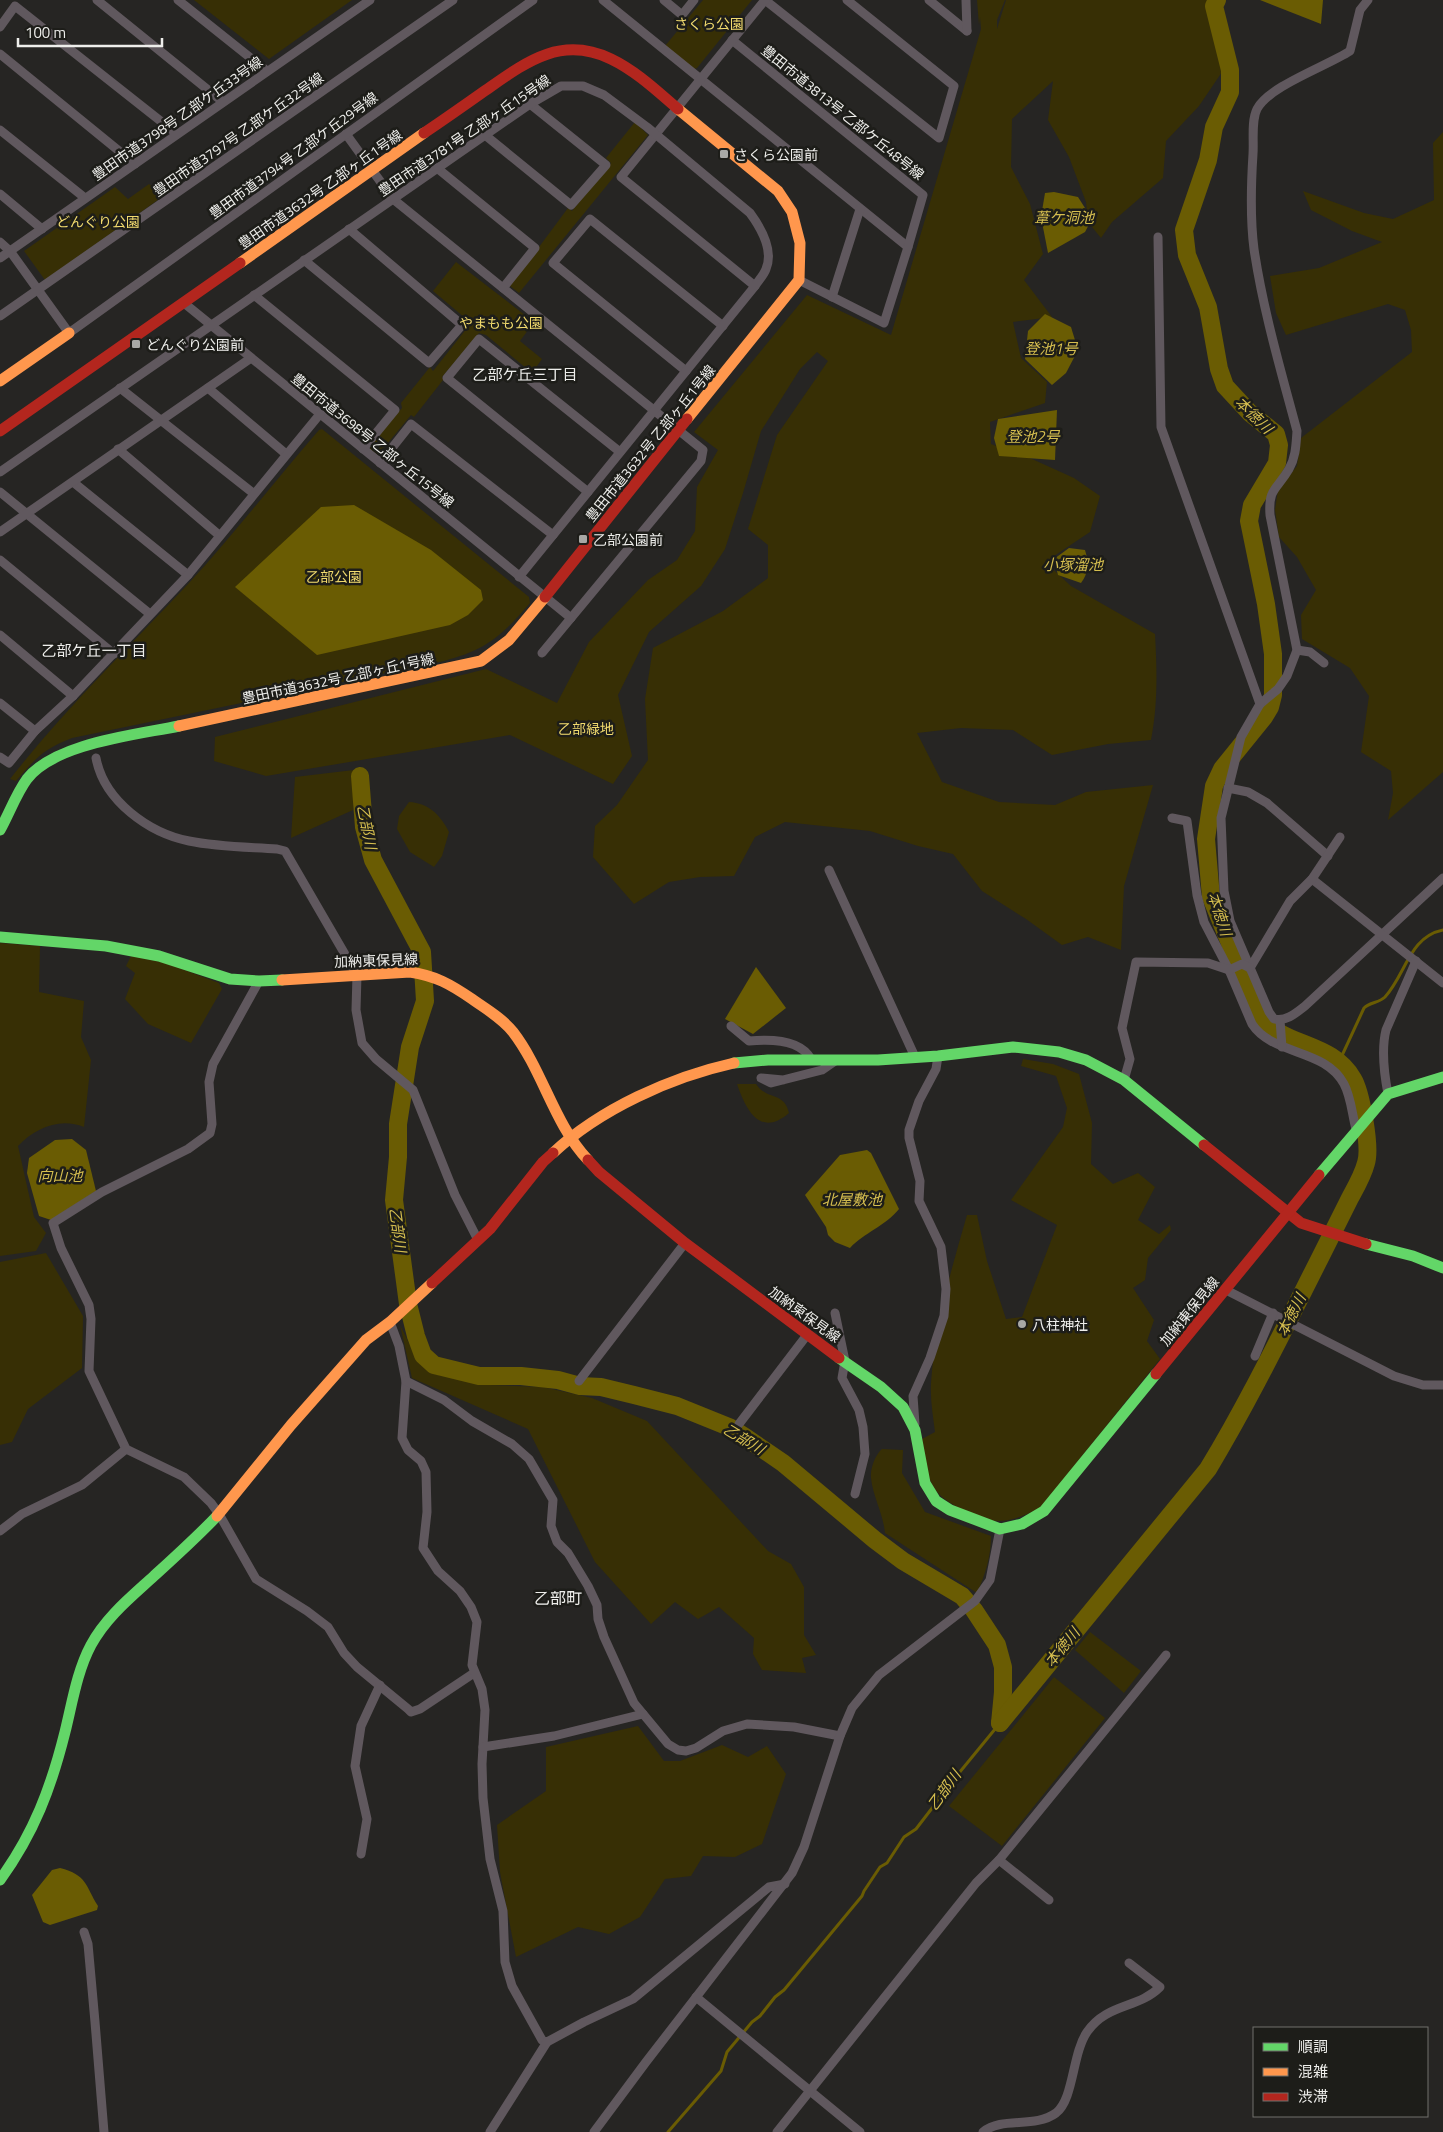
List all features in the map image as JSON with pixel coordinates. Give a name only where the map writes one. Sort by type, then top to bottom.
[{"type":"street","points":[[97,0],[223,102]]},
{"type":"street","points":[[178,0],[267,71]]},
{"type":"street","name":"豊田市道3798号 乙部ケ丘33号線","points":[[0,258],[370,0]]},
{"type":"street","name":"豊田市道3797号 乙部ケ丘32号線","points":[[0,316],[453,0]]},
{"type":"street","name":"豊田市道3794号 乙部ケ丘29号線","points":[[69,333],[533,0]]},
{"type":"street","points":[[603,0],[699,80],[908,247]]},
{"type":"street","points":[[664,0],[682,15],[694,0]]},
{"type":"street","points":[[755,286],[621,177],[655,134],[672,104],[699,80],[765,0],[940,138],[954,86],[848,0]]},
{"type":"street","points":[[929,0],[967,31],[966,0]]},
{"type":"street","points":[[1368,0],[1360,10],[1350,51],[1333,62],[1272,93],[1257,108],[1254,122],[1254,248],[1262,294],[1297,431],[1296,452],[1289,469],[1272,492],[1269,502],[1297,650],[1287,676],[1278,690],[1264,701],[1240,736],[1221,818],[1224,891],[1230,921],[1246,966],[1274,1019],[1280,1020],[1292,1015],[1305,1006],[1443,878]]},
{"type":"street","points":[[0,27],[15,6],[178,134]]},
{"type":"street","name":"豊田市道3813号 乙部ケ丘48号線","points":[[732,40],[922,195],[884,323],[800,280]]},
{"type":"street","name":"豊田市道3632号 乙部ヶ丘1号線","points":[[0,431],[520,66],[545,53],[568,49],[596,52],[626,68],[778,190],[793,213],[801,236],[800,280],[545,598],[509,640],[482,660],[446,670],[76,748],[46,763],[27,779],[5,807],[0,830]]},
{"type":"street","points":[[0,54],[134,164]]},
{"type":"street","name":"豊田市道3781号 乙部ヶ丘15号線","points":[[0,472],[530,104],[561,86],[583,86],[604,95],[655,134],[750,213],[762,228],[768,248],[767,268],[723,326],[519,577]]},
{"type":"street","points":[[486,135],[571,205],[606,165],[530,104]]},
{"type":"street","points":[[0,130],[86,198]]},
{"type":"street","points":[[346,134],[393,199],[703,450],[701,460],[542,653]]},
{"type":"street","points":[[437,168],[535,248],[503,288]]},
{"type":"street","points":[[0,194],[42,229]]},
{"type":"street","points":[[832,298],[860,209]]},
{"type":"street","points":[[686,371],[553,263],[590,219],[723,326]]},
{"type":"street","points":[[304,260],[429,363],[462,325],[349,229]]},
{"type":"street","points":[[1158,237],[1161,427],[1264,701]]},
{"type":"street","points":[[0,242],[10,251],[69,333],[0,380]]},
{"type":"street","points":[[254,295],[395,410],[363,449]]},
{"type":"street","name":"豊田市道3698号 乙部ヶ丘15号線","points":[[184,303],[571,618]]},
{"type":"street","points":[[588,492],[447,378],[452,371],[479,338],[620,452]]},
{"type":"street","points":[[0,532],[161,419],[252,358]]},
{"type":"street","points":[[120,388],[253,493]]},
{"type":"street","points":[[208,388],[286,454]]},
{"type":"street","points":[[0,757],[9,762],[35,732],[114,654],[188,575],[253,493],[320,414]]},
{"type":"street","points":[[380,463],[411,424],[553,535]]},
{"type":"street","points":[[118,449],[219,536]]},
{"type":"street","points":[[73,482],[188,575]]},
{"type":"street","points":[[0,492],[150,614]]},
{"type":"street","points":[[0,560],[114,654]]},
{"type":"street","points":[[0,634],[73,696]]},
{"type":"street","points":[[1297,650],[1310,652],[1324,663]]},
{"type":"street","points":[[0,703],[35,732]]},
{"type":"street","points":[[96,758],[104,783],[120,804],[146,824],[186,841],[285,851],[357,975],[356,1010],[362,1043],[376,1058],[414,1090],[455,1195],[478,1240]]},
{"type":"street","points":[[1228,786],[1248,792],[1267,803],[1328,856]]},
{"type":"street","points":[[1172,818],[1187,821],[1197,895],[1204,922],[1229,970],[1241,1001],[1257,1032],[1271,1042],[1308,1056],[1335,1072],[1345,1088],[1360,1123]]},
{"type":"street","points":[[1124,1080],[1130,1059],[1122,1028],[1136,962],[1208,963],[1229,970],[1246,966],[1290,901],[1312,879],[1340,837]]},
{"type":"street","points":[[830,870],[915,1058]]},
{"type":"street","points":[[1312,879],[1443,983]]},
{"type":"street","name":"加納東保見線","points":[[0,937],[106,946],[159,956],[230,979],[259,981],[417,973],[431,975],[476,1001],[497,1016],[513,1032],[541,1080],[570,1137],[582,1155],[599,1172],[685,1243],[882,1387],[903,1408],[915,1430],[925,1483],[936,1501],[950,1510],[1000,1528],[1022,1524],[1044,1511],[1226,1290],[1360,1123],[1388,1094],[1443,1076]]},
{"type":"street","points":[[1388,1094],[1384,1072],[1384,1040],[1386,1030],[1416,961]]},
{"type":"street","points":[[259,981],[213,1064],[209,1082],[212,1124],[210,1133],[188,1149],[102,1192],[53,1223],[61,1248],[89,1305],[91,1319],[89,1371],[126,1449],[184,1477],[211,1503],[219,1514],[256,1579],[307,1611],[328,1627],[344,1652],[357,1667],[408,1709],[416,1712],[474,1673]]},
{"type":"street","points":[[1280,1020],[1282,1047]]},
{"type":"street","points":[[731,1026],[749,1041],[768,1039],[802,1047],[811,1059]]},
{"type":"street","points":[[0,1880],[23,1849],[37,1824],[51,1784],[84,1661],[91,1644],[105,1623],[219,1514],[339,1369],[366,1340],[390,1322],[490,1229],[543,1162],[570,1137],[659,1086],[702,1071],[733,1063],[768,1060],[811,1059],[835,1061],[915,1058],[1013,1047],[1059,1052],[1086,1060],[1124,1080],[1301,1222],[1340,1237],[1413,1256],[1443,1268]]},
{"type":"street","points":[[915,1430],[913,1396],[930,1358],[944,1316],[946,1289],[941,1247],[919,1201],[920,1181],[909,1138],[909,1130],[920,1101],[936,1069],[938,1056]]},
{"type":"street","points":[[783,1080],[822,1070],[835,1061]]},
{"type":"street","points":[[580,1381],[685,1243]]},
{"type":"street","points":[[1226,1290],[1394,1376],[1423,1385],[1443,1385]]},
{"type":"street","points":[[835,1313],[845,1361],[842,1378],[859,1410],[865,1454],[855,1494]]},
{"type":"street","points":[[1255,1356],[1273,1313]]},
{"type":"street","points":[[390,1322],[399,1346],[406,1381],[402,1438],[408,1450],[421,1461],[426,1472],[427,1512],[423,1548],[438,1571],[460,1591],[474,1614],[477,1628],[472,1659],[474,1673],[482,1689],[485,1710],[483,1798],[490,1859],[503,1911],[505,1962],[512,1986],[542,2040],[547,2042]]},
{"type":"street","points":[[739,1424],[807,1334]]},
{"type":"street","points":[[406,1381],[444,1400],[472,1421],[482,1425],[512,1444],[529,1459],[549,1490],[553,1500],[551,1526],[557,1542],[568,1553],[588,1586],[597,1605],[598,1619],[604,1637],[634,1703],[668,1744],[678,1750],[686,1751],[696,1748],[724,1731],[747,1724],[794,1727],[840,1736]]},
{"type":"street","points":[[0,1531],[28,1510],[82,1485],[126,1449]]},
{"type":"street","points":[[594,2132],[696,1997],[785,1884],[804,1847],[840,1736],[852,1708],[879,1675],[975,1601],[990,1580],[1000,1528]]},
{"type":"street","points":[[777,2132],[976,1883],[999,1860],[1166,1655]]},
{"type":"street","points":[[361,1854],[367,1819],[355,1766],[360,1726],[380,1685]]},
{"type":"street","points":[[483,1747],[554,1736],[643,1714]]},
{"type":"street","points":[[999,1860],[1048,1900]]},
{"type":"street","points":[[490,2132],[547,2042],[633,1999],[769,1887],[785,1884]]},
{"type":"street","points":[[84,1932],[88,1944],[96,2022],[104,2132]]},
{"type":"street","points":[[983,2132],[995,2125],[1037,2121],[1056,2113],[1064,2104],[1068,2095],[1074,2061],[1086,2032],[1111,2010],[1151,1997],[1160,1987],[1129,1963]]},
{"type":"street","points":[[696,1997],[860,2132]]},
{"type":"green space","points":[[194,0],[352,0],[269,59]]},
{"type":"green space","name":"さくら公園","points":[[703,0],[752,0],[697,68],[694,69],[665,46]]},
{"type":"green space","name":"乙部緑地","points":[[977,0],[1005,0],[997,20],[997,29],[1006,0],[1209,0],[1207,7],[1222,72],[1199,106],[1166,141],[1163,178],[1112,222],[1101,238],[1088,222],[1086,202],[1069,157],[1048,120],[1053,81],[1012,119],[1011,167],[1030,204],[1043,254],[1024,280],[1052,317],[1013,322],[1021,358],[1047,382],[1045,403],[990,422],[991,444],[1032,459],[1074,478],[1100,496],[1090,532],[1045,562],[1071,586],[1155,634],[1156,687],[1151,740],[1108,744],[1052,755],[1013,730],[961,728],[917,733],[942,782],[999,802],[1055,805],[1086,792],[1153,785],[1124,886],[1121,950],[1088,937],[1062,945],[982,891],[953,854],[918,846],[870,831],[785,822],[755,837],[734,876],[700,877],[669,882],[634,904],[593,857],[595,826],[617,805],[648,760],[645,699],[653,648],[723,611],[768,578],[768,545],[748,529],[777,435],[828,361],[817,352],[800,369],[761,431],[725,549],[701,586],[649,632],[618,695],[632,756],[613,784],[510,735],[266,776],[214,761],[215,737],[486,669],[557,703],[589,642],[648,580],[677,560],[695,531],[697,487],[718,450],[694,432],[807,295],[891,335],[981,29]]},
{"type":"green space","points":[[635,122],[648,135],[519,293],[510,286],[568,208],[572,211],[611,163],[606,158]]},
{"type":"green space","points":[[1443,132],[1443,772],[1388,820],[1393,793],[1391,771],[1361,752],[1369,696],[1350,668],[1302,639],[1301,615],[1316,590],[1297,557],[1279,537],[1275,510],[1278,490],[1297,466],[1301,438],[1412,352],[1411,330],[1405,310],[1388,304],[1286,335],[1276,313],[1270,276],[1319,268],[1382,242],[1352,231],[1311,210],[1303,191],[1364,213],[1393,219],[1434,200],[1433,143]]},
{"type":"green space","name":"どんぐり公園","points":[[149,184],[162,197],[45,280],[24,251],[115,187],[128,199]]},
{"type":"green space","name":"やまもも公園","points":[[456,262],[534,322],[520,341],[542,359],[532,373],[486,335],[479,333],[442,377],[443,380],[414,417],[411,415],[378,455],[370,449],[371,445],[402,408],[401,403],[430,367],[433,371],[471,323],[433,291]]},
{"type":"green space","name":"乙部公園","points":[[322,429],[529,597],[530,603],[520,615],[502,633],[482,647],[459,657],[72,738],[47,750],[16,781],[10,779],[75,703],[206,564],[319,430]]},
{"type":"green space","points":[[354,770],[353,810],[291,838],[295,777]]},
{"type":"green space","points":[[409,802],[428,807],[438,815],[449,832],[442,856],[434,867],[410,852],[397,829],[399,816]]},
{"type":"green space","points":[[0,943],[40,946],[39,992],[84,1001],[81,1037],[91,1060],[84,1127],[66,1123],[48,1126],[32,1134],[18,1146],[34,1217],[46,1233],[36,1251],[0,1256]]},
{"type":"green space","points":[[131,956],[166,963],[219,983],[222,989],[191,1043],[148,1024],[125,999],[135,973],[126,966]]},
{"type":"green space","points":[[1023,1059],[1053,1064],[1079,1074],[1092,1123],[1091,1164],[1113,1184],[1138,1173],[1155,1187],[1138,1220],[1159,1234],[1170,1225],[1171,1230],[1148,1258],[1145,1280],[1133,1288],[1154,1320],[1147,1341],[1160,1359],[1040,1508],[1017,1518],[998,1521],[979,1518],[957,1507],[940,1495],[934,1488],[928,1474],[922,1439],[935,1432],[931,1389],[936,1340],[950,1277],[967,1215],[977,1215],[987,1261],[1006,1319],[1022,1317],[1057,1225],[1011,1200],[1063,1127],[1067,1108],[1056,1076],[1021,1066]]},
{"type":"green space","points":[[737,1084],[756,1084],[765,1093],[783,1102],[787,1106],[789,1113],[779,1120],[770,1123],[762,1122],[750,1111]]},
{"type":"green space","points":[[46,1253],[83,1316],[82,1368],[28,1409],[12,1442],[0,1445],[0,1262]]},
{"type":"green space","points":[[400,1325],[418,1361],[434,1373],[490,1385],[543,1387],[592,1398],[647,1421],[768,1551],[791,1564],[804,1587],[804,1635],[816,1655],[802,1658],[806,1673],[762,1670],[753,1654],[754,1638],[719,1607],[698,1619],[675,1602],[651,1624],[595,1562],[528,1429],[412,1378]]},
{"type":"green space","points":[[882,1449],[903,1450],[902,1473],[925,1512],[991,1536],[987,1566],[977,1593],[885,1533],[871,1478],[874,1462]]},
{"type":"green space","points":[[1090,1632],[1141,1671],[1124,1693],[1075,1650]]},
{"type":"green space","points":[[1054,1677],[1105,1718],[1002,1846],[949,1806]]},
{"type":"green space","points":[[638,1726],[664,1761],[680,1761],[722,1745],[748,1757],[767,1746],[786,1774],[762,1844],[735,1857],[703,1856],[691,1876],[665,1879],[640,1917],[609,1934],[578,1927],[516,1957],[500,1872],[497,1825],[546,1791],[546,1747]]},
{"type":"water","points":[[1260,0],[1323,0],[1321,24]]},
{"type":"water","name":"葦ケ洞池","points":[[1054,192],[1078,197],[1092,219],[1085,232],[1048,253],[1041,217],[1045,193]]},
{"type":"water","name":"登池1号","points":[[1045,314],[1071,327],[1078,350],[1066,373],[1052,385],[1025,359],[1028,331]]},
{"type":"water","name":"登池2号","points":[[1057,410],[1055,460],[999,456],[994,438],[998,419]]},
{"type":"water","points":[[354,505],[431,550],[481,590],[483,600],[468,615],[450,625],[317,655],[235,587],[321,507]]},
{"type":"water","name":"小塚溜池","points":[[1069,548],[1085,550],[1088,567],[1081,583],[1058,575],[1054,559]]},
{"type":"water","points":[[756,967],[786,1008],[753,1034],[725,1019]]},
{"type":"water","name":"向山池","points":[[72,1139],[86,1150],[96,1191],[51,1220],[39,1216],[27,1173],[29,1158],[55,1140]]},
{"type":"water","name":"北屋敷池","points":[[867,1150],[871,1153],[899,1209],[850,1248],[835,1242],[828,1235],[826,1227],[805,1195],[840,1155]]},
{"type":"water","points":[[60,1868],[76,1874],[84,1882],[98,1906],[97,1910],[50,1925],[43,1922],[32,1895],[52,1870]]},
{"type":"waterway","name":"本徳川","points":[[1000,1723],[1208,1469],[1280,1338],[1359,1181],[1367,1156],[1364,1120],[1353,1079],[1344,1066],[1332,1057],[1280,1033],[1268,1025],[1259,1014],[1211,897],[1206,839],[1214,786],[1222,769],[1264,717],[1270,707],[1273,695],[1273,654],[1266,604],[1249,521],[1252,505],[1277,463],[1279,445],[1276,434],[1250,413],[1225,386],[1219,369],[1208,307],[1187,255],[1184,230],[1208,160],[1214,127],[1230,92],[1230,70],[1214,6],[1217,0]]},
{"type":"waterway","name":"乙部川","points":[[360,776],[364,827],[373,860],[422,952],[425,1001],[410,1047],[398,1124],[398,1157],[394,1200],[408,1304],[423,1355],[434,1365],[479,1376],[521,1376],[558,1380],[580,1386],[601,1387],[634,1395],[677,1406],[729,1427],[745,1437],[783,1463],[903,1561],[962,1596],[974,1610],[997,1645],[1003,1667],[1000,1723]]},
{"type":"waterway","points":[[1339,1062],[1364,1008],[1385,997],[1415,948],[1423,940],[1443,930]]},
{"type":"waterway","name":"乙部川","points":[[668,2132],[721,2071],[727,2052],[752,2022],[784,1990],[862,1896],[880,1867],[887,1863],[904,1837],[916,1829],[936,1803],[943,1788],[959,1773],[1000,1723]]},
{"type":"traffic: fast","points":[[0,830],[27,779],[40,767],[57,757],[97,742],[179,726]]},
{"type":"traffic: fast","points":[[0,937],[106,946],[159,956],[230,979],[282,980]]},
{"type":"traffic: fast","points":[[734,1063],[768,1060],[878,1060],[938,1056],[1013,1047],[1059,1052],[1086,1060],[1124,1080],[1204,1145]]},
{"type":"traffic: fast","points":[[1319,1175],[1388,1094],[1443,1077]]},
{"type":"traffic: fast","points":[[1366,1244],[1413,1256],[1443,1268]]},
{"type":"traffic: fast","points":[[839,1358],[881,1387],[903,1407],[915,1430],[925,1483],[936,1501],[950,1510],[1000,1529],[1022,1524],[1044,1511],[1156,1374]]},
{"type":"traffic: fast","points":[[0,1880],[23,1845],[47,1791],[60,1753],[78,1677],[91,1645],[104,1625],[120,1608],[217,1516]]},
{"type":"traffic: slow","points":[[678,109],[778,191],[792,212],[800,243],[799,280],[687,419]]},
{"type":"traffic: slow","points":[[240,263],[424,133]]},
{"type":"traffic: slow","points":[[0,381],[69,333]]},
{"type":"traffic: slow","points":[[179,726],[481,661],[509,640],[545,597]]},
{"type":"traffic: slow","points":[[282,980],[410,972],[435,978],[457,989],[494,1014],[513,1032],[533,1063],[566,1130],[588,1160]]},
{"type":"traffic: slow","points":[[553,1153],[592,1122],[638,1097],[686,1077],[734,1063]]},
{"type":"traffic: slow","points":[[217,1516],[291,1425],[366,1340],[390,1322],[432,1283]]},
{"type":"traffic: jam","points":[[424,133],[515,70],[545,55],[560,51],[593,52],[611,59],[638,75],[678,109]]},
{"type":"traffic: jam","points":[[0,431],[240,263]]},
{"type":"traffic: jam","points":[[545,597],[687,419]]},
{"type":"traffic: jam","points":[[1204,1145],[1301,1223],[1366,1244]]},
{"type":"traffic: jam","points":[[432,1283],[490,1229],[543,1162],[553,1153]]},
{"type":"traffic: jam","points":[[588,1160],[599,1172],[685,1243],[839,1358]]},
{"type":"traffic: jam","points":[[1156,1374],[1319,1175]]},
{"type":"place","name":"さくら公園前","points":[[724,154]]},
{"type":"place","name":"どんぐり公園前","points":[[136,344]]},
{"type":"place","name":"乙部公園前","points":[[583,539]]},
{"type":"place","name":"八柱神社","points":[[1022,1324]]},
{"type":"district","name":"乙部ケ丘三丁目","points":[[525,374]]},
{"type":"district","name":"乙部ケ丘一丁目","points":[[94,650]]},
{"type":"district","name":"乙部町","points":[[558,1598]]}]
